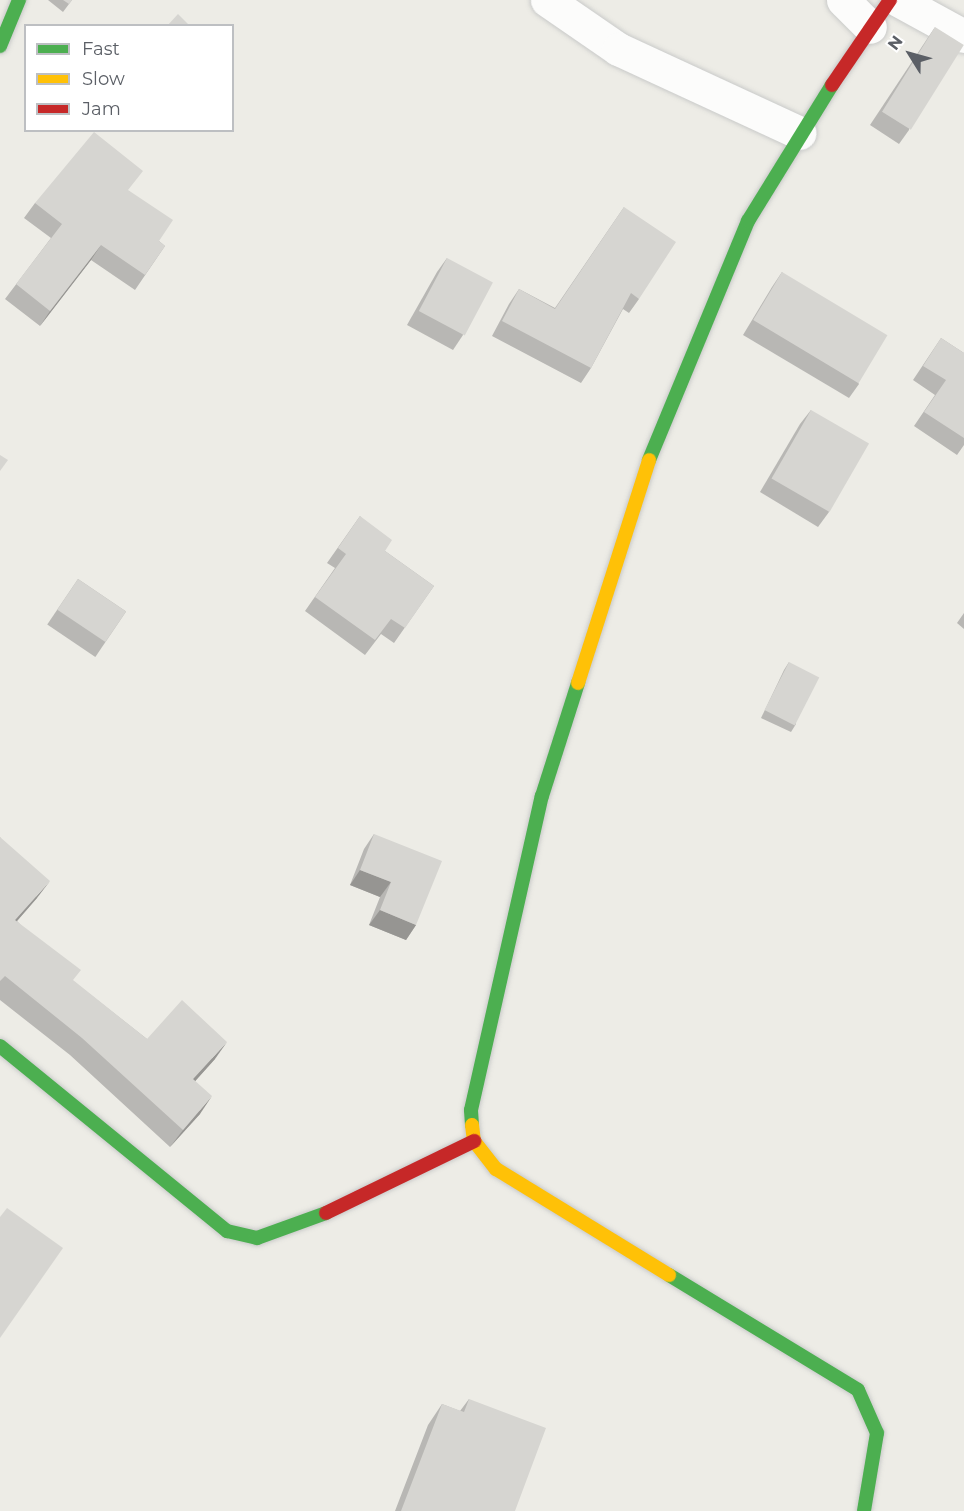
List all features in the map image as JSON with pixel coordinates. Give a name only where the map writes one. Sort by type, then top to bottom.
[{"type":"street","points":[[0,46],[19,0]]},
{"type":"street","points":[[547,0],[618,49],[800,133]]},
{"type":"street","points":[[843,0],[870,27]]},
{"type":"street","points":[[864,1511],[877,1433],[858,1390],[496,1169],[474,1141],[471,1110],[542,796],[659,427],[748,221],[800,133],[890,0]]},
{"type":"street","points":[[898,0],[964,36]]},
{"type":"street","points":[[0,1046],[226,1231],[257,1238],[296,1228],[474,1141]]},
{"type":"building","points":[[178,14],[188,24],[169,24]]},
{"type":"building","points":[[935,27],[964,45],[911,130],[882,112]]},
{"type":"building","points":[[94,132],[143,171],[128,190],[173,220],[159,241],[165,246],[145,275],[101,245],[50,311],[16,284],[62,224],[35,203]]},
{"type":"building","points":[[624,207],[676,242],[639,299],[631,293],[591,368],[502,321],[519,289],[555,309]]},
{"type":"building","points":[[447,258],[493,282],[465,335],[419,311]]},
{"type":"building","points":[[782,272],[887,335],[859,383],[753,320]]},
{"type":"building","points":[[941,338],[964,353],[964,438],[924,412],[946,380],[923,366]]},
{"type":"building","points":[[811,410],[869,444],[830,512],[772,478]]},
{"type":"building","points":[[0,455],[8,460],[0,471]]},
{"type":"building","points":[[360,516],[392,540],[385,551],[434,586],[405,628],[391,619],[375,640],[315,597],[346,554],[338,548]]},
{"type":"building","points":[[78,579],[126,611],[105,642],[57,610]]},
{"type":"building","points":[[789,662],[819,677],[795,726],[764,710]]},
{"type":"building","points":[[374,834],[442,861],[416,925],[380,910],[391,882],[360,870]]},
{"type":"building","points":[[0,837],[50,881],[15,920],[81,970],[73,980],[147,1039],[182,1000],[227,1042],[193,1079],[212,1096],[183,1130],[82,1038],[5,976],[0,981]]},
{"type":"building","points":[[7,1208],[63,1248],[0,1338],[0,1217]]},
{"type":"building","points":[[469,1399],[546,1428],[515,1511],[401,1511],[442,1404],[464,1412]]},
{"type":"traffic: fast","points":[[0,46],[19,0]]},
{"type":"traffic: fast","points":[[649,460],[748,221],[832,85]]},
{"type":"traffic: fast","points":[[472,1125],[471,1110],[542,796],[578,683]]},
{"type":"traffic: fast","points":[[0,1046],[227,1231],[257,1238],[326,1213]]},
{"type":"traffic: fast","points":[[669,1275],[858,1390],[877,1433],[864,1511]]},
{"type":"traffic: slow","points":[[578,683],[649,460]]},
{"type":"traffic: slow","points":[[472,1125],[474,1141],[496,1169],[669,1275]]},
{"type":"traffic: jam","points":[[832,85],[890,0]]},
{"type":"traffic: jam","points":[[326,1213],[474,1141]]}]
